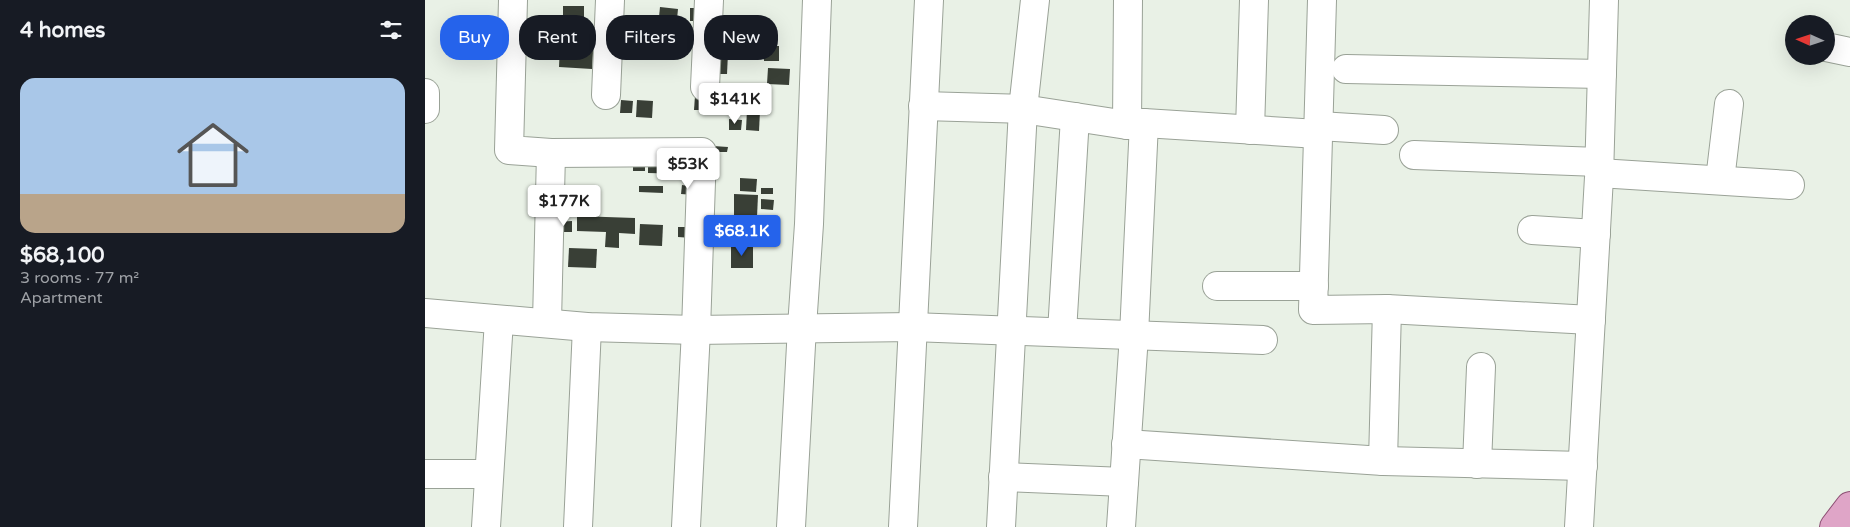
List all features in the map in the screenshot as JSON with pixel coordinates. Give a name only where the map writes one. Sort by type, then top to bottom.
[{"type":"main road","points":[[1834,527],[1850,506]]},
{"type":"street","points":[[513,0],[509,150],[551,153],[702,152],[696,330],[686,527]]},
{"type":"street","points":[[606,95],[610,0]]},
{"type":"street","points":[[705,86],[709,0]]},
{"type":"street","points":[[791,527],[809,224],[817,0]]},
{"type":"street","points":[[903,527],[929,0]]},
{"type":"street","points":[[1001,527],[1023,109],[1035,0]]},
{"type":"street","points":[[1121,527],[1134,335],[1136,124],[1128,0]]},
{"type":"street","points":[[1250,130],[1254,0]]},
{"type":"street","points":[[1322,0],[1313,310],[1387,309],[1591,320]]},
{"type":"street","points":[[1579,527],[1599,167],[1604,0]]},
{"type":"street","points":[[1835,49],[1850,52]]},
{"type":"street","points":[[1346,69],[1602,74]]},
{"type":"street","points":[[425,93],[425,109]]},
{"type":"street","points":[[1720,180],[1729,104]]},
{"type":"street","points":[[923,106],[1023,109],[1136,124],[1250,130],[1384,130]]},
{"type":"street","points":[[1062,332],[1075,117]]},
{"type":"street","points":[[547,322],[551,153]]},
{"type":"street","points":[[1414,155],[1599,167],[1720,180],[1790,185]]},
{"type":"street","points":[[1532,230],[1595,234]]},
{"type":"street","points":[[1217,286],[1314,286]]},
{"type":"street","points":[[1383,461],[1387,309]]},
{"type":"street","points":[[425,313],[499,320],[547,322],[587,327],[696,330],[802,327],[912,327],[1263,340]]},
{"type":"street","points":[[486,527],[499,320]]},
{"type":"street","points":[[578,527],[587,327]]},
{"type":"street","points":[[1477,464],[1481,366]]},
{"type":"street","points":[[1126,444],[1383,461],[1583,466]]},
{"type":"street","points":[[425,474],[489,474]]},
{"type":"street","points":[[1003,477],[1124,482]]},
{"type":"building","points":[[563,6],[584,6],[584,15],[563,15]]},
{"type":"building","points":[[660,7],[678,9],[677,15],[659,15]]},
{"type":"building","points":[[690,8],[701,8],[701,21],[694,21],[694,15],[690,15]]},
{"type":"building","points":[[779,46],[779,61],[764,61],[778,60]]},
{"type":"building","points":[[559,60],[593,60],[592,69],[559,67]]},
{"type":"building","points":[[712,60],[728,60],[727,74],[712,74]]},
{"type":"building","points":[[768,68],[790,69],[789,85],[767,84]]},
{"type":"building","points":[[695,96],[708,97],[707,110],[694,110]]},
{"type":"building","points":[[621,100],[633,101],[632,113],[620,113]]},
{"type":"building","points":[[637,100],[653,101],[652,118],[636,117]]},
{"type":"building","points":[[747,110],[760,111],[759,131],[746,130]]},
{"type":"building","points":[[729,119],[742,120],[741,130],[729,130]]},
{"type":"building","points":[[713,146],[728,147],[727,152],[713,152]]},
{"type":"building","points":[[633,158],[645,158],[645,171],[633,171]]},
{"type":"building","points":[[648,159],[688,160],[687,174],[648,173]]},
{"type":"building","points":[[740,178],[757,179],[756,192],[740,191]]},
{"type":"building","points":[[682,185],[694,187],[694,195],[681,194]]},
{"type":"building","points":[[639,186],[663,186],[663,193],[639,192]]},
{"type":"building","points":[[761,188],[773,188],[773,194],[761,194]]},
{"type":"building","points":[[734,194],[758,195],[757,217],[734,216]]},
{"type":"building","points":[[761,199],[774,200],[773,210],[761,209]]},
{"type":"building","points":[[577,216],[635,218],[635,234],[619,233],[619,248],[605,247],[606,232],[577,231]]},
{"type":"building","points":[[733,220],[757,222],[756,241],[732,240]]},
{"type":"building","points":[[572,221],[572,232],[556,232],[556,222]]},
{"type":"building","points":[[640,224],[663,225],[662,246],[639,245]]},
{"type":"building","points":[[678,227],[692,227],[692,238],[678,237]]},
{"type":"building","points":[[731,246],[753,246],[753,268],[731,268]]},
{"type":"building","points":[[569,248],[597,249],[596,268],[568,267]]}]
